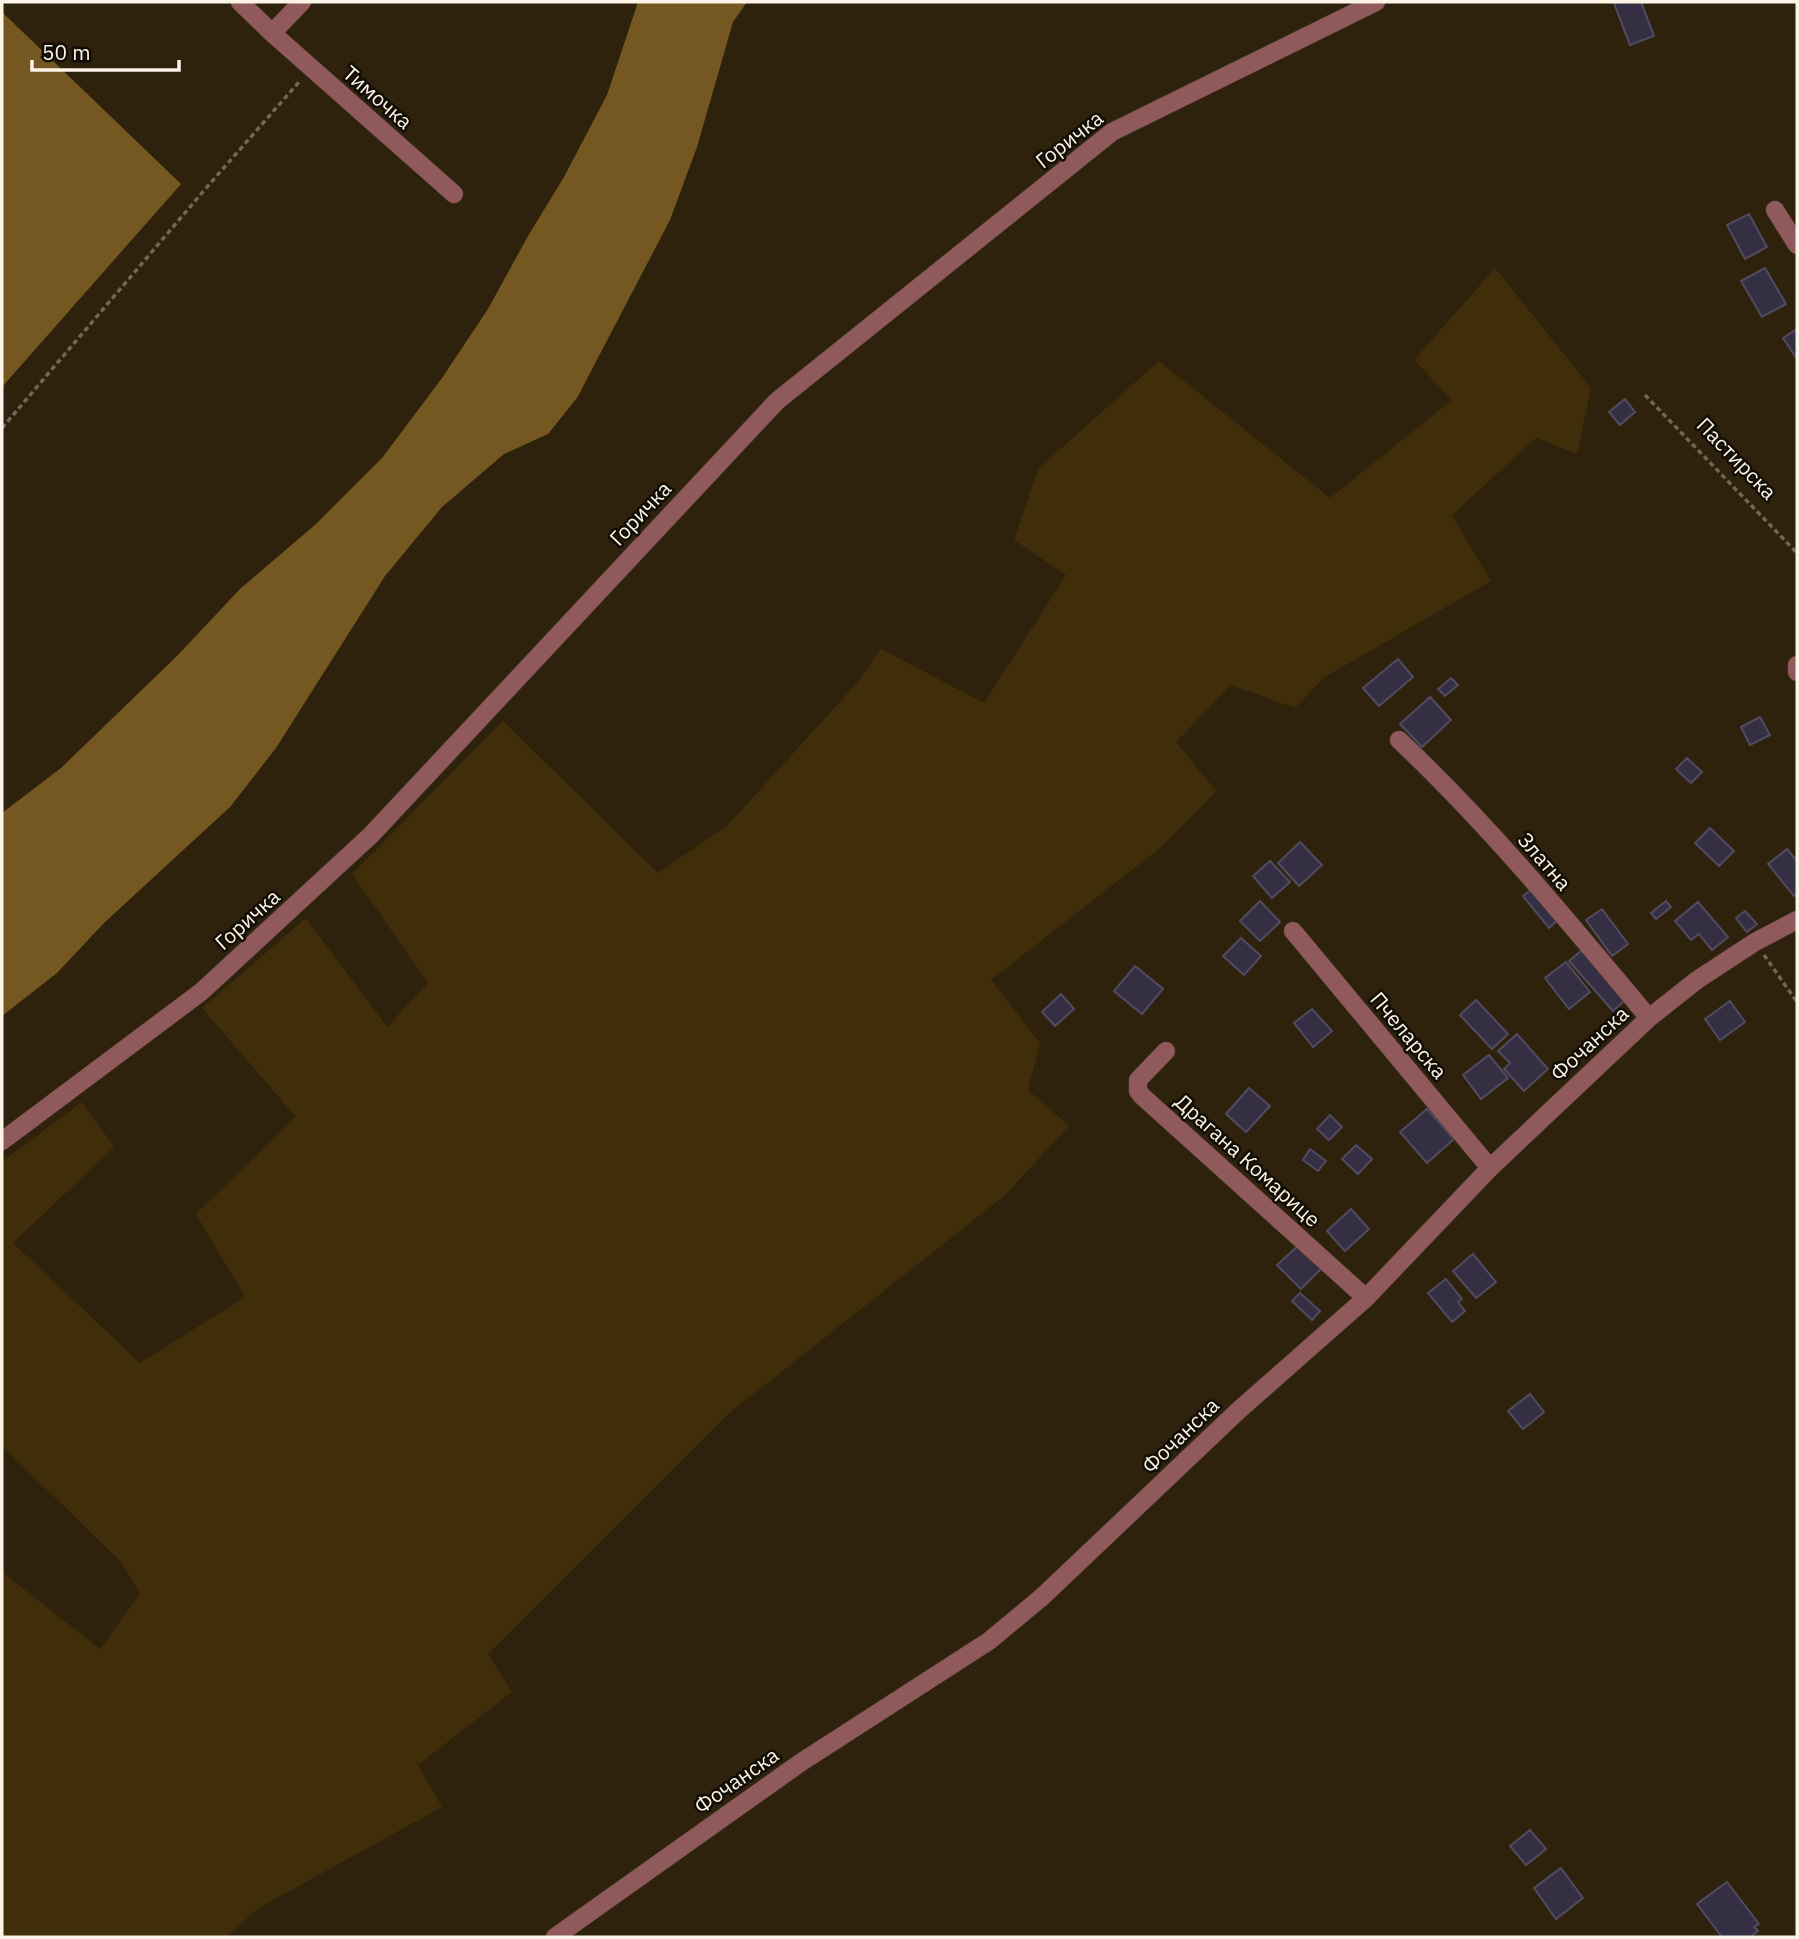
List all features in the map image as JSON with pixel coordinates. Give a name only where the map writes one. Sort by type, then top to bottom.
[{"type":"street","name":"Тимочка","points":[[240,2],[311,69],[454,194]]},
{"type":"street","points":[[272,33],[302,2]]},
{"type":"street","name":"Горичка","points":[[2,1141],[201,992],[323,881],[371,835],[777,401],[1112,132],[1376,2]]},
{"type":"street","points":[[1775,210],[1797,245]]},
{"type":"street","points":[[1797,665],[1797,672]]},
{"type":"street","name":"Златна","points":[[1399,740],[1452,790],[1584,939],[1649,1018]]},
{"type":"street","name":"Фочанска","points":[[555,1937],[800,1763],[989,1641],[1042,1597],[1239,1410],[1366,1298],[1490,1168],[1649,1018],[1697,980],[1755,942],[1797,920]]},
{"type":"street","name":"Пчеларска","points":[[1293,931],[1490,1168]]},
{"type":"street","name":"Драгана Комарице","points":[[1167,1051],[1138,1080],[1138,1091],[1142,1096],[1366,1298]]},
{"type":"path","points":[[2,428],[311,69]]},
{"type":"path","name":"Пастирска","points":[[1645,396],[1797,553]]},
{"type":"path","points":[[1755,942],[1797,1002]]},
{"type":"shaded area","points":[[638,2],[747,2],[733,22],[697,147],[670,220],[577,398],[548,434],[504,454],[442,507],[385,576],[276,748],[230,807],[104,923],[57,973],[2,1016],[2,813],[61,768],[177,656],[240,589],[316,524],[382,458],[442,378],[488,309],[564,177],[607,95]]},
{"type":"shaded area","points":[[2,12],[181,184],[2,387]]},
{"type":"shaded area","points":[[1495,268],[1591,388],[1577,454],[1536,438],[1452,515],[1491,581],[1325,677],[1295,708],[1231,685],[1176,742],[1216,791],[1165,844],[991,980],[1040,1043],[1028,1090],[1069,1126],[1004,1196],[728,1414],[488,1654],[512,1692],[418,1765],[442,1807],[257,1909],[227,1937],[2,1937],[2,1572],[100,1649],[140,1594],[121,1562],[2,1446],[2,1162],[82,1102],[114,1147],[13,1243],[140,1363],[245,1297],[196,1214],[296,1117],[202,1008],[306,918],[387,1027],[428,983],[352,874],[503,721],[658,873],[728,825],[856,684],[881,649],[984,703],[1066,575],[1014,540],[1038,469],[1159,361],[1330,498],[1452,400],[1414,360]]},
{"type":"building","points":[[1641,2],[1654,36],[1630,45],[1614,3]]},
{"type":"building","points":[[1749,214],[1767,247],[1745,259],[1727,225]]},
{"type":"building","points":[[1765,268],[1786,304],[1762,317],[1741,281]]},
{"type":"building","points":[[1797,329],[1797,359],[1783,338]]},
{"type":"building","points":[[1625,399],[1635,412],[1620,425],[1609,412]]},
{"type":"building","points":[[1398,659],[1413,677],[1379,706],[1363,688]]},
{"type":"building","points":[[1451,678],[1458,685],[1445,696],[1438,689]]},
{"type":"building","points":[[1430,697],[1451,720],[1422,747],[1400,724]]},
{"type":"building","points":[[1760,717],[1770,735],[1750,745],[1741,727]]},
{"type":"building","points":[[1687,758],[1702,772],[1691,783],[1676,769]]},
{"type":"building","points":[[1710,828],[1734,851],[1719,866],[1695,843]]},
{"type":"building","points":[[1300,842],[1322,865],[1299,886],[1278,863]]},
{"type":"building","points":[[1787,849],[1797,861],[1797,894],[1794,896],[1768,864]]},
{"type":"building","points":[[1270,861],[1290,882],[1272,898],[1253,876]]},
{"type":"building","points":[[1533,888],[1559,919],[1549,928],[1523,896]]},
{"type":"building","points":[[1260,901],[1280,922],[1260,941],[1240,921]]},
{"type":"building","points":[[1666,901],[1671,907],[1656,919],[1651,913]]},
{"type":"building","points":[[1698,902],[1728,937],[1712,950],[1699,934],[1691,940],[1675,921]]},
{"type":"building","points":[[1602,909],[1628,944],[1612,956],[1586,920]]},
{"type":"building","points":[[1745,911],[1757,924],[1747,932],[1736,918]]},
{"type":"building","points":[[1241,938],[1261,956],[1244,975],[1223,956]]},
{"type":"building","points":[[1582,950],[1625,1000],[1613,1011],[1569,961]]},
{"type":"building","points":[[1566,962],[1590,992],[1569,1009],[1545,978]]},
{"type":"building","points":[[1135,966],[1163,989],[1142,1014],[1114,991]]},
{"type":"building","points":[[1061,994],[1074,1009],[1055,1026],[1042,1012]]},
{"type":"building","points":[[1476,1000],[1508,1034],[1492,1049],[1460,1015]]},
{"type":"building","points":[[1730,1001],[1745,1022],[1720,1040],[1705,1019]]},
{"type":"building","points":[[1312,1009],[1332,1031],[1313,1047],[1294,1023]]},
{"type":"building","points":[[1517,1034],[1548,1069],[1524,1091],[1504,1069],[1510,1063],[1498,1051]]},
{"type":"building","points":[[1489,1055],[1508,1078],[1481,1099],[1463,1075]]},
{"type":"building","points":[[1249,1088],[1270,1106],[1246,1132],[1226,1114]]},
{"type":"building","points":[[1427,1109],[1454,1139],[1427,1163],[1400,1132]]},
{"type":"building","points":[[1330,1115],[1342,1127],[1329,1140],[1317,1129]]},
{"type":"building","points":[[1356,1145],[1372,1159],[1358,1174],[1342,1159]]},
{"type":"building","points":[[1310,1149],[1326,1161],[1318,1171],[1303,1160]]},
{"type":"building","points":[[1351,1209],[1369,1229],[1345,1251],[1327,1231]]},
{"type":"building","points":[[1300,1244],[1323,1267],[1301,1289],[1277,1265]]},
{"type":"building","points":[[1473,1254],[1496,1282],[1476,1298],[1453,1271]]},
{"type":"building","points":[[1446,1279],[1462,1299],[1458,1302],[1465,1311],[1452,1322],[1428,1293]]},
{"type":"building","points":[[1300,1293],[1320,1311],[1312,1320],[1292,1301]]},
{"type":"building","points":[[1530,1394],[1544,1412],[1523,1429],[1508,1411]]},
{"type":"building","points":[[1530,1830],[1546,1849],[1526,1865],[1510,1846]]},
{"type":"building","points":[[1561,1868],[1583,1898],[1556,1919],[1534,1888]]},
{"type":"building","points":[[1727,1882],[1759,1924],[1754,1927],[1758,1931],[1750,1937],[1722,1937],[1697,1904]]}]
